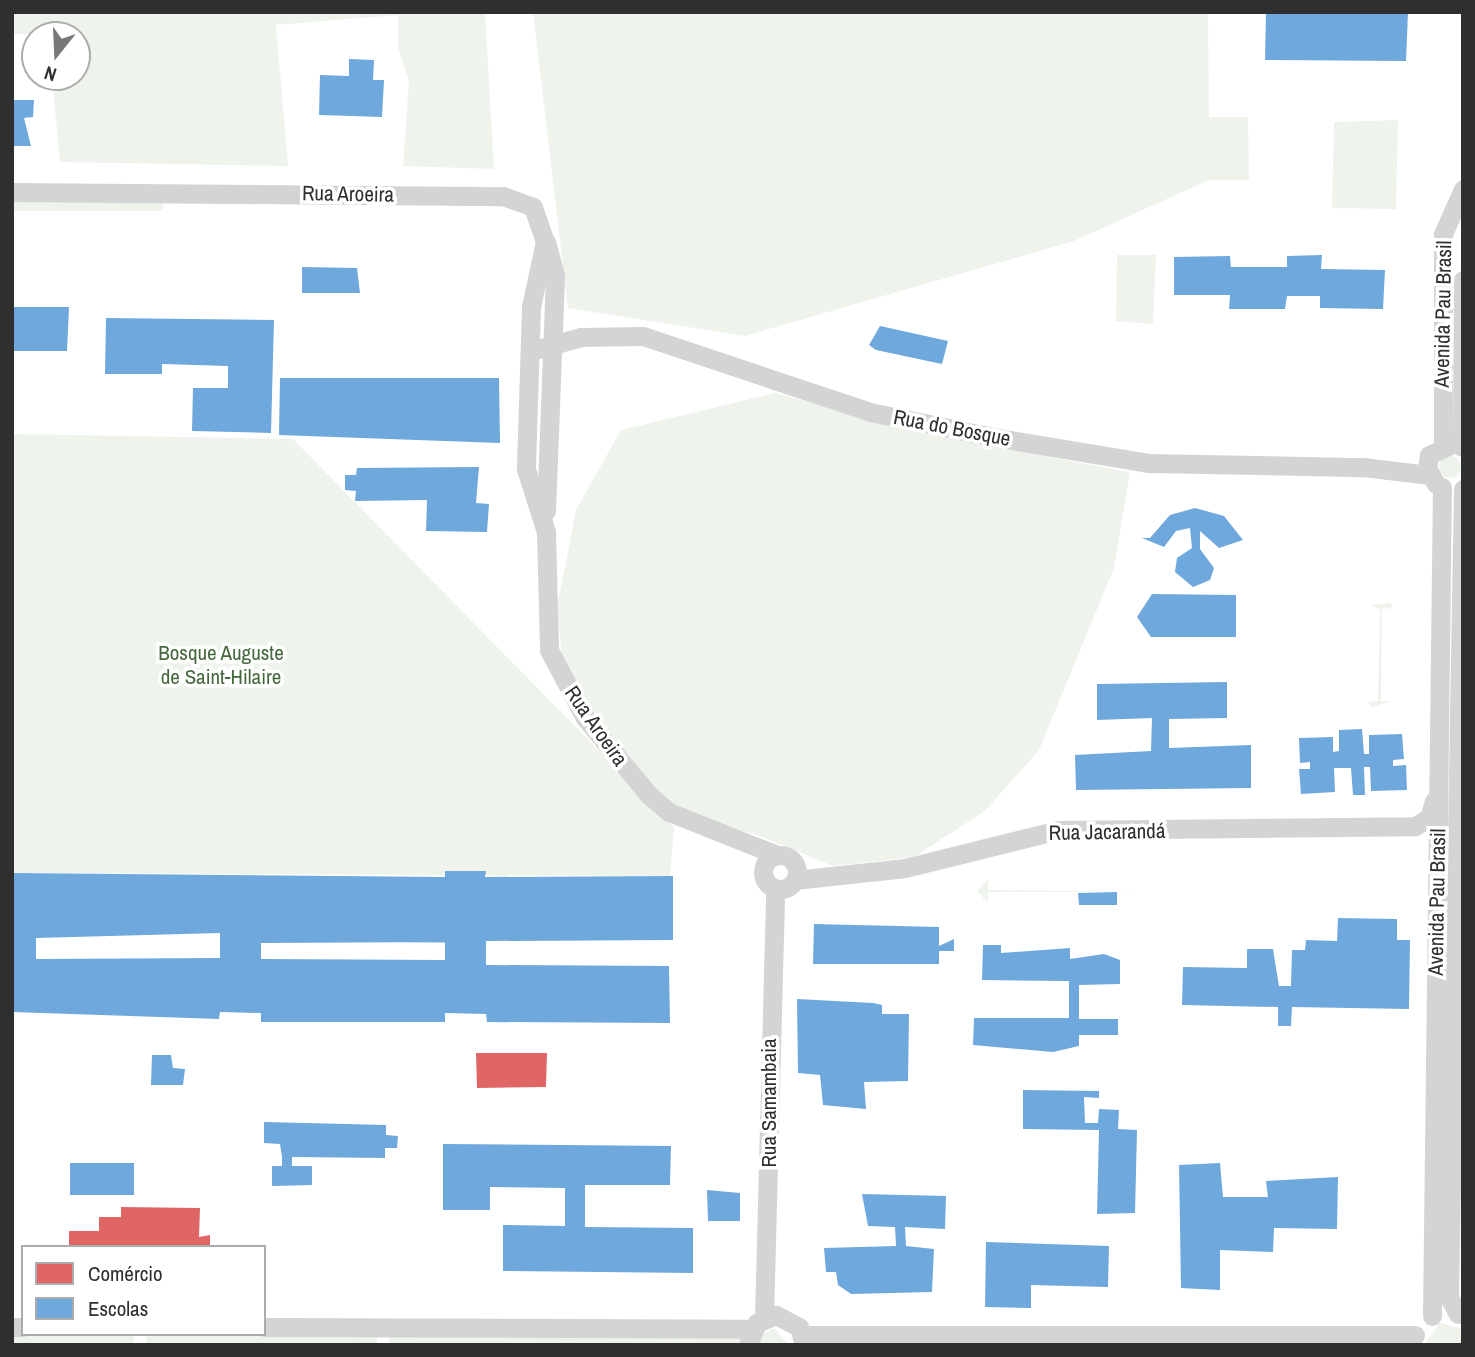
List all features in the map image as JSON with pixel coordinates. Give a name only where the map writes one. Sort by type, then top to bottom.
[{"type":"street","name":"Avenida Pau Brasil","points":[[1443,444],[1443,234],[1463,189]]},
{"type":"street","name":"Rua Aroeira","points":[[12,192],[503,196],[533,207],[545,241],[531,307],[526,469],[546,532],[549,650],[586,718],[669,812],[733,836],[778,860],[848,872]]},
{"type":"street","points":[[545,241],[555,275],[546,532]]},
{"type":"street","name":"Avenida Pau Brasil","points":[[1463,279],[1463,447]]},
{"type":"street","name":"Rua do Bosque","points":[[554,346],[600,334],[643,336],[870,412],[1148,463],[1363,467],[1432,475],[1463,486]]},
{"type":"street","points":[[531,351],[554,346]]},
{"type":"street","points":[[1432,475],[1443,444],[1463,447]]},
{"type":"street","name":"Avenida Pau Brasil","points":[[1432,475],[1439,777],[1432,1316]]},
{"type":"street","name":"Avenida Pau Brasil","points":[[1461,1315],[1449,1297],[1463,486]]},
{"type":"street","points":[[1370,829],[1426,822],[1439,777]]},
{"type":"street","points":[[1370,829],[1424,835],[1437,854]]},
{"type":"street","name":"Rua Jacarandá","points":[[848,872],[905,868],[1058,830],[1370,829]]},
{"type":"street","points":[[795,880],[778,860],[763,876],[775,888],[795,880],[848,872]]},
{"type":"street","name":"Rua Samambaia","points":[[755,1330],[775,888]]},
{"type":"street","points":[[266,1327],[755,1330],[785,1317],[803,1340],[1414,1340],[1432,1316],[1461,1315]]},
{"type":"green space","points":[[12,12],[485,12],[494,169],[403,166],[409,81],[398,48],[398,15],[276,25],[288,166],[60,162],[53,91],[91,91],[91,21],[21,21],[21,34],[12,34]]},
{"type":"green space","points":[[533,12],[1208,12],[1209,117],[1248,117],[1249,180],[1209,180],[1074,241],[745,336],[568,308]]},
{"type":"green space","points":[[1398,120],[1396,209],[1332,208],[1334,122]]},
{"type":"green space","points":[[12,199],[163,201],[163,211],[12,211]]},
{"type":"green space","points":[[1117,255],[1156,255],[1153,324],[1116,321]]},
{"type":"green space","points":[[776,393],[925,434],[1130,472],[1114,568],[1039,750],[985,811],[914,857],[833,866],[757,835],[678,815],[565,682],[557,608],[576,510],[621,430]]},
{"type":"green space","name":"Bosque Auguste de Saint-Hilaire","points":[[12,434],[293,439],[674,827],[670,876],[12,873]]},
{"type":"green space","points":[[1450,456],[1458,459],[1461,467],[1458,475],[1450,478],[1442,475],[1439,467],[1442,459]]},
{"type":"green space","points":[[1391,603],[1392,608],[1382,609],[1381,701],[1391,701],[1371,707],[1368,702],[1378,701],[1380,609],[1370,605]]},
{"type":"green space","points":[[988,879],[988,890],[1146,892],[988,892],[988,903],[977,891]]},
{"type":"green space","points":[[1440,1323],[1460,1328],[1463,1345],[1424,1345]]},
{"type":"green space","points":[[774,1328],[790,1345],[758,1345],[761,1335]]},
{"type":"green space","points":[[12,1334],[134,1336],[133,1345],[12,1344]]},
{"type":"green space","points":[[377,1334],[377,1345],[147,1345],[146,1336]]},
{"type":"green space","points":[[389,1335],[741,1335],[743,1345],[389,1345]]},
{"type":"building: Comércio","points":[[476,1053],[547,1053],[546,1087],[477,1088]]},
{"type":"building: Comércio","points":[[121,1207],[200,1208],[199,1237],[210,1235],[210,1245],[69,1245],[69,1231],[99,1231],[99,1217],[121,1217]]},
{"type":"building: Escolas","points":[[1266,12],[1408,12],[1406,61],[1265,60]]},
{"type":"building: Escolas","points":[[349,59],[374,60],[373,80],[384,80],[382,117],[319,115],[320,75],[349,76]]},
{"type":"building: Escolas","points":[[12,100],[34,100],[33,117],[24,118],[31,146],[12,146]]},
{"type":"building: Escolas","points":[[1322,255],[1321,269],[1385,270],[1383,309],[1320,308],[1320,296],[1287,296],[1285,309],[1229,309],[1230,295],[1174,295],[1174,257],[1230,256],[1231,267],[1287,267],[1287,256]]},
{"type":"building: Escolas","points":[[302,267],[357,268],[360,293],[302,293]]},
{"type":"building: Escolas","points":[[12,307],[69,307],[67,351],[12,351]]},
{"type":"building: Escolas","points":[[106,318],[274,320],[271,433],[192,431],[193,388],[228,388],[228,366],[162,364],[162,374],[105,374]]},
{"type":"building: Escolas","points":[[880,326],[948,341],[942,364],[876,350],[869,345]]},
{"type":"building: Escolas","points":[[280,378],[499,378],[500,443],[279,435]]},
{"type":"building: Escolas","points":[[479,467],[476,503],[489,504],[487,532],[426,531],[427,500],[355,501],[356,491],[345,490],[345,475],[356,475],[357,468]]},
{"type":"building: Escolas","points":[[1195,508],[1224,516],[1243,540],[1219,548],[1200,531],[1200,549],[1214,568],[1210,580],[1193,587],[1175,572],[1177,558],[1192,548],[1190,528],[1176,531],[1164,547],[1142,538],[1150,538],[1170,515]]},
{"type":"building: Escolas","points":[[1152,594],[1236,595],[1236,637],[1151,637],[1137,617]]},
{"type":"building: Escolas","points":[[1227,682],[1227,718],[1169,719],[1169,748],[1251,745],[1251,788],[1076,790],[1075,755],[1151,751],[1152,718],[1097,720],[1097,684]]},
{"type":"building: Escolas","points":[[1362,729],[1364,754],[1369,754],[1369,735],[1402,734],[1404,759],[1393,760],[1393,766],[1406,765],[1407,790],[1371,791],[1370,767],[1364,767],[1365,795],[1353,795],[1351,768],[1334,768],[1335,792],[1301,794],[1299,769],[1310,769],[1310,762],[1300,763],[1299,738],[1333,737],[1333,752],[1339,751],[1339,730]]},
{"type":"building: Escolas","points":[[445,871],[486,871],[485,877],[673,876],[673,940],[486,941],[486,965],[669,966],[670,1023],[487,1022],[486,1014],[445,1013],[445,1022],[261,1022],[261,1013],[220,1012],[219,1019],[12,1012],[12,873],[445,877]],"holes":[[[220,933],[220,958],[36,959],[36,938]],[[445,942],[445,960],[261,959],[261,943]]]},
{"type":"building: Escolas","points":[[1117,892],[1117,905],[1079,905],[1078,893]]},
{"type":"building: Escolas","points":[[1338,918],[1397,919],[1397,940],[1410,940],[1409,1009],[1292,1007],[1291,1026],[1278,1026],[1278,1007],[1182,1005],[1183,967],[1247,968],[1247,949],[1273,949],[1279,986],[1291,986],[1292,950],[1305,950],[1306,940],[1337,941]]},
{"type":"building: Escolas","points":[[814,924],[939,927],[939,946],[954,939],[954,951],[939,951],[939,964],[813,964]]},
{"type":"building: Escolas","points":[[983,945],[1001,945],[1001,953],[1070,948],[1070,959],[1104,954],[1120,960],[1120,984],[1079,985],[1079,1019],[1118,1019],[1118,1035],[1079,1035],[1079,1046],[1053,1052],[973,1045],[974,1018],[1069,1018],[1069,981],[982,980]]},
{"type":"building: Escolas","points":[[797,999],[873,1003],[882,1005],[882,1014],[909,1014],[908,1081],[864,1082],[866,1109],[823,1105],[820,1075],[798,1073]]},
{"type":"building: Escolas","points":[[152,1055],[171,1055],[173,1068],[185,1069],[183,1085],[151,1085]]},
{"type":"building: Escolas","points":[[1023,1090],[1099,1091],[1099,1098],[1084,1097],[1085,1123],[1098,1123],[1099,1109],[1119,1110],[1118,1129],[1137,1130],[1135,1213],[1097,1214],[1099,1130],[1023,1129]]},
{"type":"building: Escolas","points":[[264,1122],[386,1125],[386,1135],[398,1136],[397,1148],[385,1148],[385,1158],[292,1157],[292,1166],[312,1166],[312,1185],[272,1186],[272,1166],[282,1166],[282,1157],[280,1144],[264,1143]]},
{"type":"building: Escolas","points":[[443,1144],[671,1146],[670,1185],[585,1185],[585,1227],[693,1228],[693,1273],[503,1271],[503,1225],[565,1226],[565,1188],[490,1187],[490,1210],[443,1210]]},
{"type":"building: Escolas","points":[[70,1163],[134,1163],[134,1195],[70,1195]]},
{"type":"building: Escolas","points":[[1220,1163],[1223,1197],[1268,1197],[1266,1181],[1338,1177],[1337,1229],[1274,1228],[1273,1252],[1220,1250],[1220,1290],[1181,1288],[1179,1165]]},
{"type":"building: Escolas","points":[[707,1190],[740,1193],[740,1221],[708,1221]]},
{"type":"building: Escolas","points":[[862,1194],[946,1196],[945,1229],[905,1227],[906,1246],[934,1249],[932,1292],[851,1294],[838,1285],[836,1272],[826,1272],[824,1248],[896,1246],[895,1227],[868,1226]]},
{"type":"building: Escolas","points":[[986,1242],[1109,1246],[1108,1287],[1031,1285],[1031,1308],[985,1307]]}]
